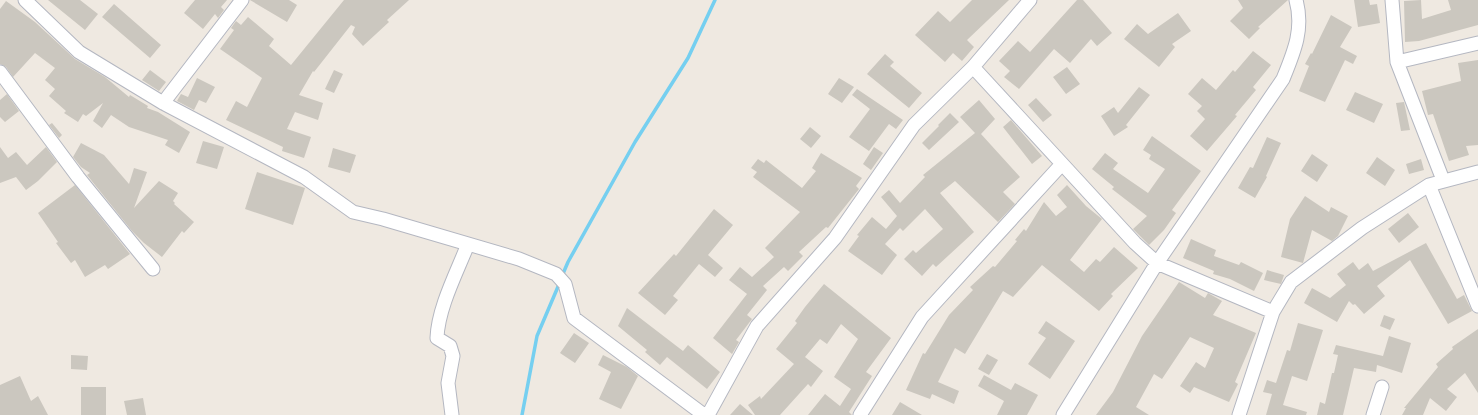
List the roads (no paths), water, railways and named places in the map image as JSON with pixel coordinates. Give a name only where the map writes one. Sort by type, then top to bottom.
[{"type":"street","points":[[25,0],[78,52],[163,103],[304,177],[353,212],[383,219],[519,259],[556,274],[565,284],[574,318],[704,415]]},
{"type":"street","points":[[163,103],[242,0]]},
{"type":"street","points":[[708,415],[757,326],[835,238],[914,125],[973,67],[1030,0]]},
{"type":"street","points":[[1063,415],[1157,263],[1283,79],[1295,52],[1300,30],[1299,12],[1296,0]]},
{"type":"street","points":[[1392,0],[1396,62],[1442,180]]},
{"type":"street","points":[[1396,62],[1478,43]]},
{"type":"street","points":[[973,67],[1061,165],[1135,243],[1157,263],[1273,312]]},
{"type":"street","points":[[0,72],[78,177],[153,269]]},
{"type":"street","points":[[860,415],[922,317],[1061,165]]},
{"type":"street","points":[[1239,415],[1273,312],[1291,282],[1362,228],[1429,185],[1442,180],[1478,172]]},
{"type":"street","points":[[1429,185],[1478,306]]},
{"type":"street","points":[[452,415],[448,383],[453,356],[450,346],[437,338],[437,328],[468,244]]},
{"type":"street","points":[[1374,415],[1382,387]]},
{"type":"waterway","points":[[562,276],[568,262],[635,142],[688,58],[715,0]]},
{"type":"waterway","points":[[522,415],[537,336],[560,282]]}]
